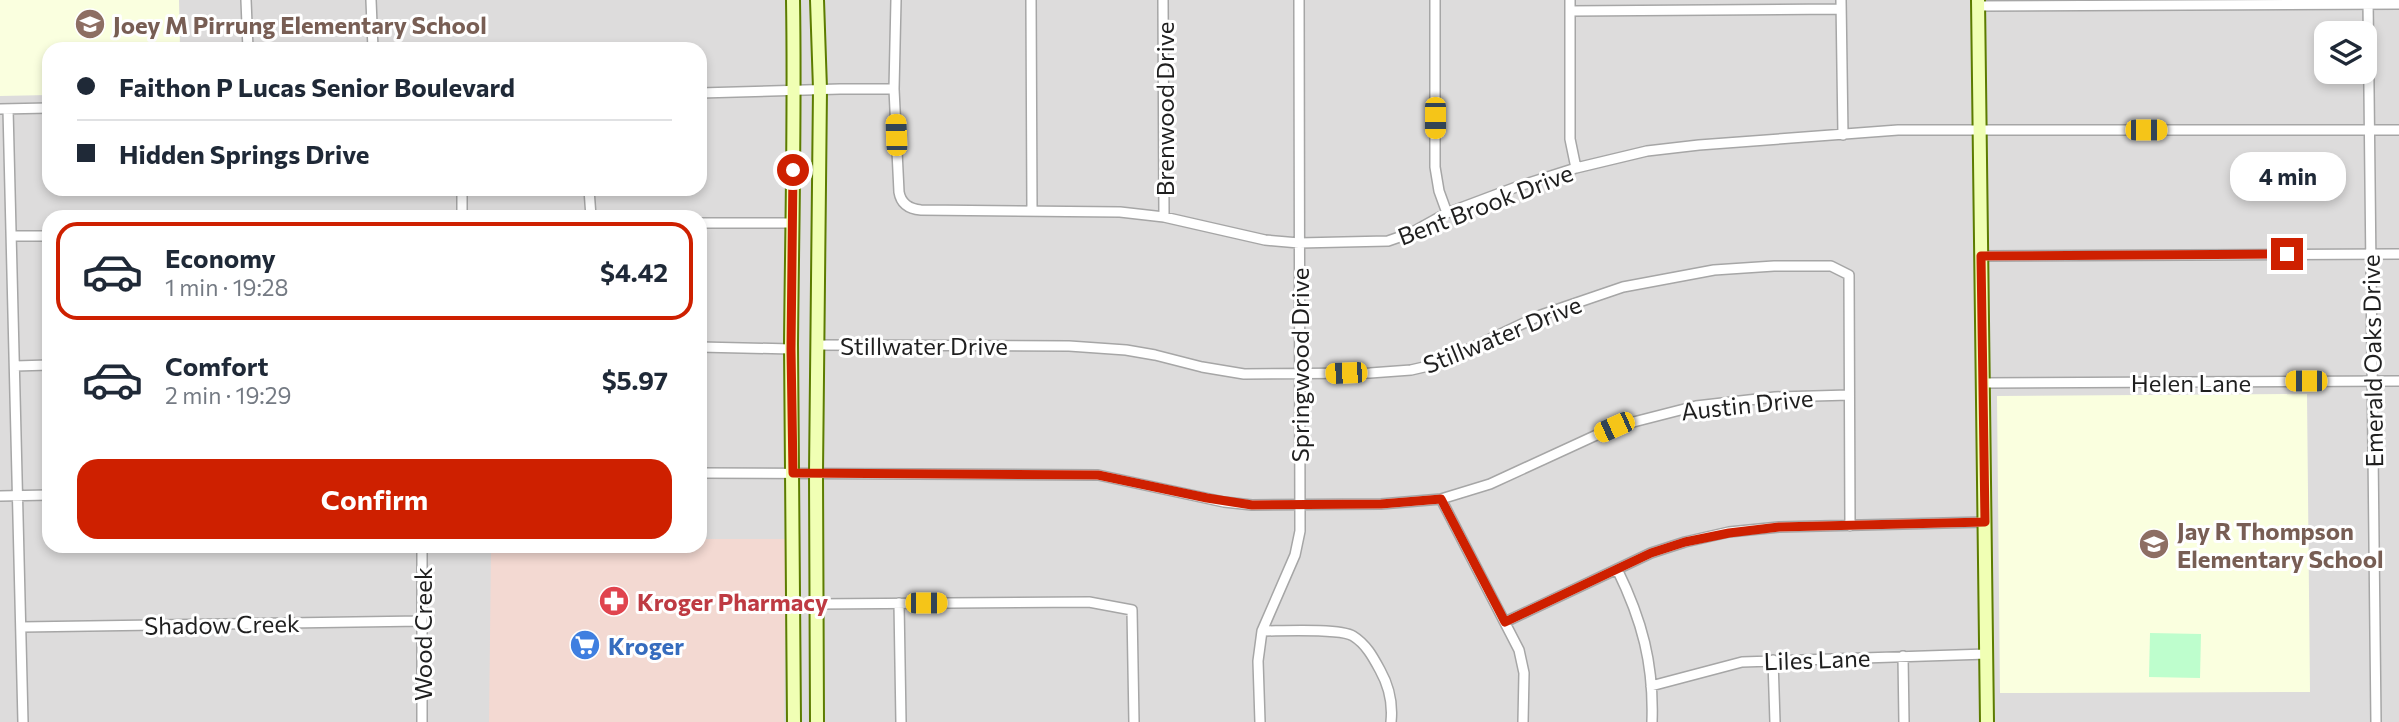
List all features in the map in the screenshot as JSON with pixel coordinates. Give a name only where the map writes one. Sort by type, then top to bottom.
[{"type":"street","points":[[246,0],[248,42]]},
{"type":"street","points":[[371,0],[373,42]]},
{"type":"street","points":[[793,0],[791,349],[794,722]]},
{"type":"street","points":[[817,0],[820,89],[816,473],[817,722]]},
{"type":"street","name":"Bent Brook Drive","points":[[896,0],[894,89],[899,192],[901,200],[907,206],[921,210],[1120,212],[1164,217],[1265,240],[1298,243],[1388,241],[1411,233],[1447,213],[1576,168],[1647,151],[1699,145],[1898,130],[2399,130]]},
{"type":"street","points":[[1031,0],[1031,211]]},
{"type":"street","name":"Brenwood Drive","points":[[1163,0],[1164,217]]},
{"type":"street","name":"Springwood Drive","points":[[1260,722],[1258,661],[1262,631],[1295,555],[1300,531],[1299,0]]},
{"type":"street","points":[[1435,0],[1435,167],[1439,191],[1447,213]]},
{"type":"street","points":[[1570,0],[1570,139],[1576,168]]},
{"type":"street","name":"Emerald Oaks Drive","points":[[2368,2],[2376,722]]},
{"type":"street","points":[[1987,722],[1978,3],[2399,4]]},
{"type":"street","points":[[1570,11],[1841,4],[1843,135]]},
{"type":"street","points":[[707,93],[894,89]]},
{"type":"street","points":[[23,722],[12,236],[4,109],[42,108]]},
{"type":"street","points":[[707,223],[792,223]]},
{"type":"street","points":[[12,236],[42,236]]},
{"type":"street","points":[[1981,256],[2399,254]]},
{"type":"street","name":"Stillwater Drive","points":[[817,345],[1069,346],[1145,353],[1244,374],[1298,375],[1411,370],[1437,364],[1541,315],[1623,287],[1714,271],[1774,266],[1830,266],[1849,275],[1850,526]]},
{"type":"street","points":[[707,347],[791,349]]},
{"type":"street","points":[[15,366],[42,365]]},
{"type":"street","name":"Helen Lane","points":[[1983,383],[2399,381]]},
{"type":"street","name":"Austin Drive","points":[[707,473],[1098,475],[1224,502],[1252,505],[1381,504],[1441,499],[1490,484],[1614,427],[1696,405],[1774,397],[1849,395]]},
{"type":"street","points":[[0,496],[42,495]]},
{"type":"street","points":[[1441,499],[1519,650],[1524,673],[1523,722]]},
{"type":"street","points":[[1505,622],[1651,553],[1685,542],[1779,527],[1985,522]]},
{"type":"street","name":"Wood Creek","points":[[422,553],[422,722]]},
{"type":"street","points":[[1617,569],[1640,621],[1650,663],[1652,722]]},
{"type":"street","points":[[899,603],[901,722]]},
{"type":"street","points":[[817,604],[1089,603],[1132,610],[1134,722]]},
{"type":"street","name":"Shadow Creek","points":[[22,627],[422,621]]},
{"type":"street","points":[[1262,631],[1344,632],[1357,638],[1371,654],[1387,685],[1391,698],[1391,722]]},
{"type":"street","points":[[794,639],[817,639]]},
{"type":"street","name":"Liles Lane","points":[[1651,686],[1742,662],[1987,654]]},
{"type":"street","points":[[1903,656],[1904,722]]},
{"type":"street","points":[[1773,660],[1775,722]]},
{"type":"shaded area","points":[[0,0],[2399,0],[2399,722],[0,722]]},
{"type":"shaded area","name":"Joey M Pirrung Elementary School","points":[[0,0],[179,0],[180,42],[42,42],[42,95],[0,96]]},
{"type":"shaded area","name":"Jay R Thompson Elementary School","points":[[2307,394],[2310,692],[2000,693],[1997,396]]},
{"type":"shaded area","points":[[707,539],[786,539],[784,722],[489,722],[491,553],[707,553]]},
{"type":"green space","points":[[2150,633],[2201,634],[2200,678],[2149,677]]},
{"type":"place","name":"Joey M Pirrung Elementary School","points":[[90,24]]},
{"type":"place","name":"Jay R Thompson Elementary School","points":[[2154,544]]},
{"type":"place","name":"Kroger Pharmacy","points":[[614,601]]},
{"type":"place","name":"Kroger","points":[[585,645]]},
{"type":"route","points":[[793,170],[793,473],[1098,475],[1224,502],[1252,505],[1381,504],[1441,499],[1505,622],[1651,553],[1685,542],[1779,527],[1985,522],[1981,256],[2287,254]]}]
